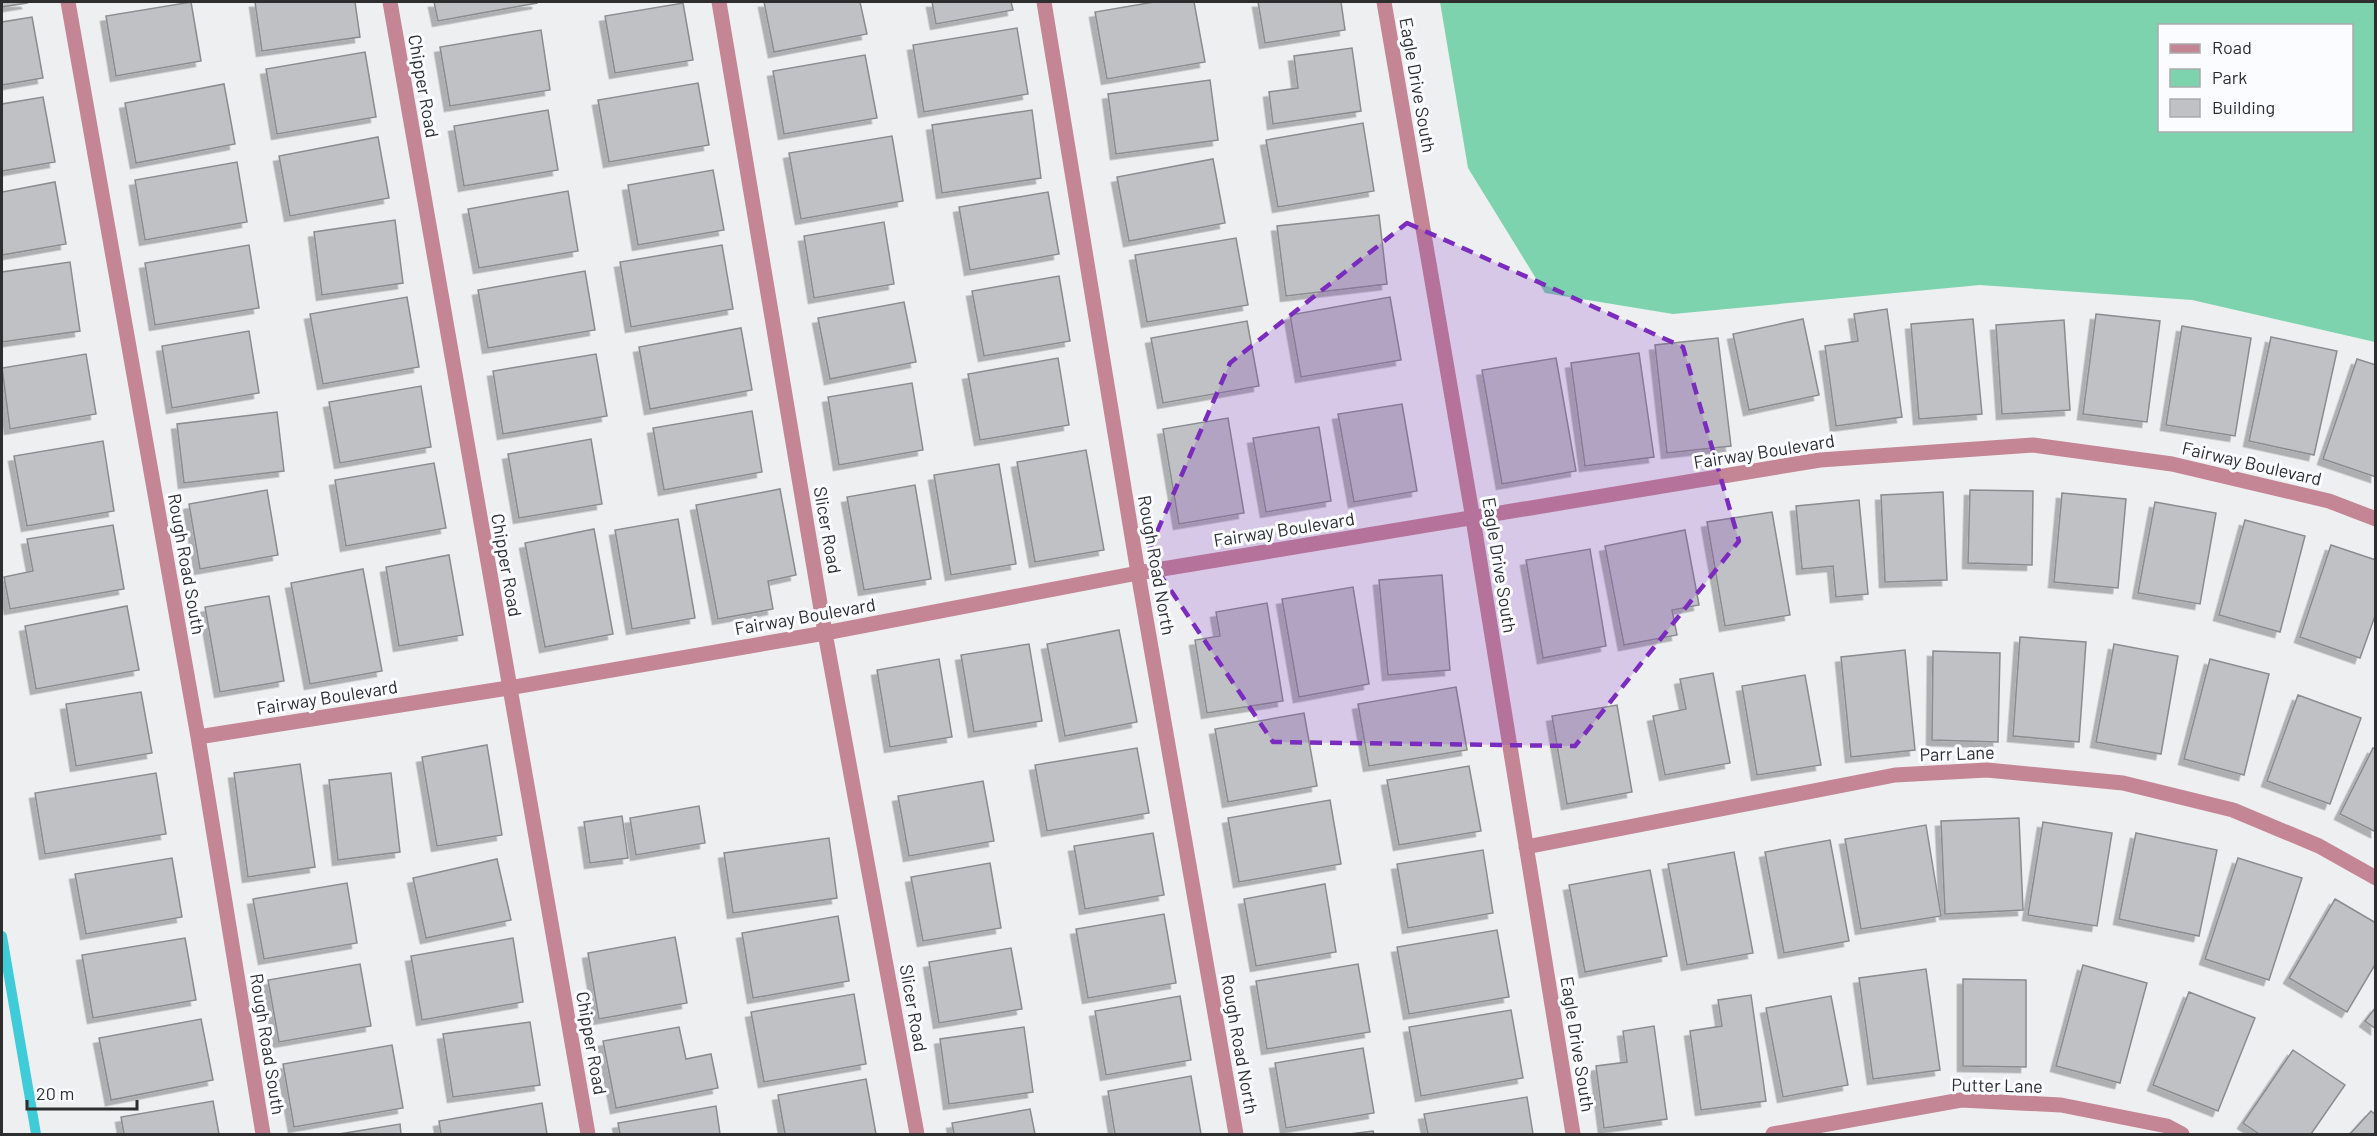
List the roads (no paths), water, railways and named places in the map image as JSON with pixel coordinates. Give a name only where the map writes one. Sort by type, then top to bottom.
[{"type":"street","name":"Rough Road South","points":[[68,2],[198,737],[263,1134]]},
{"type":"street","name":"Chipper Road","points":[[390,2],[508,688],[588,1134]]},
{"type":"street","name":"Slicer Road","points":[[719,2],[825,633],[917,1134]]},
{"type":"street","name":"Rough Road North","points":[[1044,2],[1138,573],[1236,1134]]},
{"type":"street","name":"Eagle Drive South","points":[[1384,2],[1473,519],[1573,1134]]},
{"type":"street","name":"Fairway Boulevard","points":[[198,737],[508,688],[825,633],[1138,573],[1820,460],[2033,445],[2172,464],[2329,501],[2376,519]]},
{"type":"street","name":"Parr Lane","points":[[1526,847],[1895,775],[1988,770],[2123,783],[2233,810],[2319,846],[2376,878]]},
{"type":"street","name":"Putter Lane","points":[[1773,1134],[1961,1100],[2061,1105],[2167,1126],[2182,1134]]},
{"type":"waterway","points":[[2,936],[36,1134]]}]
